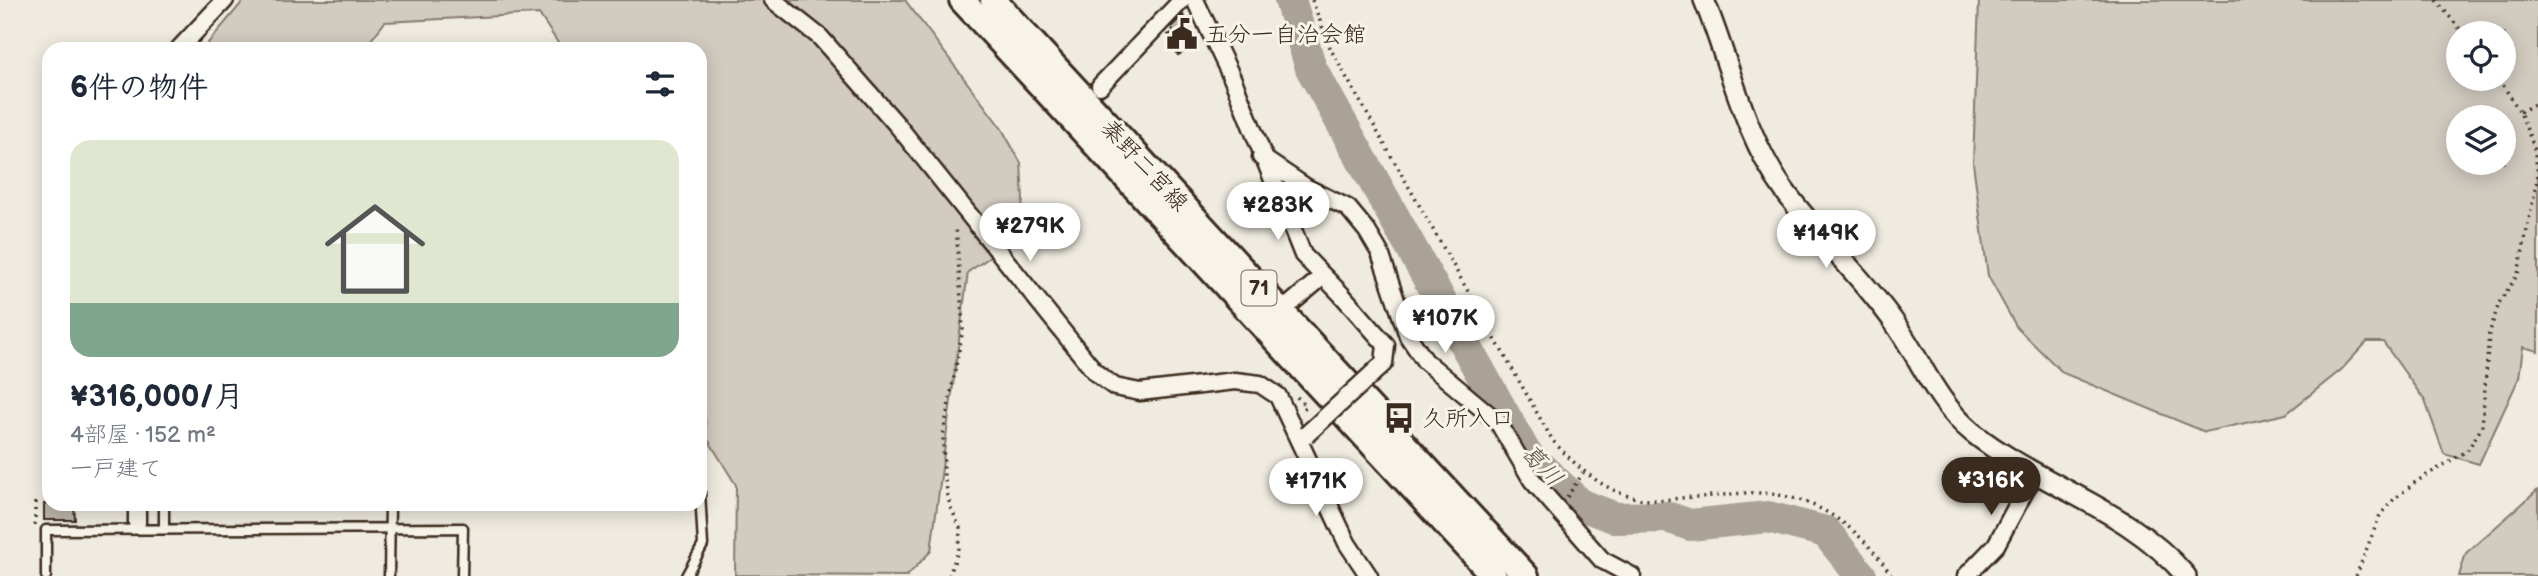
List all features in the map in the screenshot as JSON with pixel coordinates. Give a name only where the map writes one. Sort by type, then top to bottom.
[{"type":"main road","name":"秦野二宮線","points":[[961,0],[1494,576]]},
{"type":"main road","name":"秦野二宮線","points":[[993,0],[1526,576]]},
{"type":"street","points":[[186,42],[225,0]]},
{"type":"street","points":[[773,0],[820,37],[898,126],[1096,373],[1115,387],[1140,392],[1235,380],[1260,384],[1278,396],[1303,437],[1347,543],[1369,576]]},
{"type":"street","points":[[1100,86],[1182,0]]},
{"type":"street","points":[[1195,0],[1233,80],[1261,157],[1303,255],[1385,345],[1384,363],[1303,437]]},
{"type":"street","points":[[1704,0],[1732,85],[1756,139],[1784,189],[1873,293],[1898,327],[1947,407],[1970,430],[2034,474],[2121,519],[2164,549],[2186,576]]},
{"type":"street","points":[[1261,157],[1307,188],[1348,208],[1367,230],[1380,253],[1408,336],[1425,361],[1498,422],[1532,480],[1602,560],[1632,576]]},
{"type":"street","points":[[1281,312],[1322,277]]},
{"type":"street","points":[[1966,576],[1996,545],[2034,474]]},
{"type":"street","points":[[137,526],[138,511]]},
{"type":"lane","points":[[164,511],[164,529]]},
{"type":"lane","points":[[389,576],[390,511]]},
{"type":"lane","points":[[686,576],[703,545],[701,511]]},
{"type":"lane","points":[[46,576],[46,530],[137,526],[164,529],[463,528],[462,576]]},
{"type":"path","points":[[1312,0],[1343,71],[1553,442],[1583,473],[1610,488],[1642,499],[1757,492],[1804,501],[1854,529],[1874,549],[1892,576]]},
{"type":"path","points":[[2436,0],[2453,21]]},
{"type":"path","points":[[2356,576],[2380,515],[2395,498],[2467,451],[2482,427],[2489,334],[2499,303],[2518,274],[2538,175],[2534,146],[2520,112],[2507,91]]},
{"type":"path","points":[[2520,112],[2538,102]]},
{"type":"path","points":[[949,576],[959,548],[960,528],[950,506],[944,475],[943,435],[963,329],[954,199]]},
{"type":"path","points":[[1559,508],[1583,473]]},
{"type":"path","points":[[35,498],[35,523]]},
{"type":"shaded area","points":[[244,0],[905,0],[1002,129],[1021,163],[1023,200],[1018,238],[968,272],[931,551],[907,576],[735,575],[736,485],[707,438],[707,42],[557,42],[539,14],[385,22],[369,42],[209,42]]},
{"type":"shaded area","points":[[1979,0],[2538,0],[2538,351],[2523,347],[2519,378],[2479,464],[2444,454],[2425,401],[2383,342],[2367,342],[2341,370],[2286,414],[2205,432],[2063,373],[2017,328],[1988,276],[1973,163]]},
{"type":"shaded area","points":[[2538,490],[2538,576],[2459,576],[2466,553]]},
{"type":"building","name":"五分一自治会館","points":[[1183,15],[1198,44],[1178,55],[1168,35],[1174,32],[1171,27]]},
{"type":"building","points":[[44,511],[74,511],[75,520],[44,520]]},
{"type":"waterway","name":"葛川","points":[[1290,0],[1311,68],[1526,454],[1581,505],[1616,518],[1667,517],[1690,525],[1768,517],[1826,532],[1861,576]]},
{"type":"place","name":"五分一自治会館","points":[[1182,34]]},
{"type":"place","name":"久所入口","points":[[1399,418]]}]
